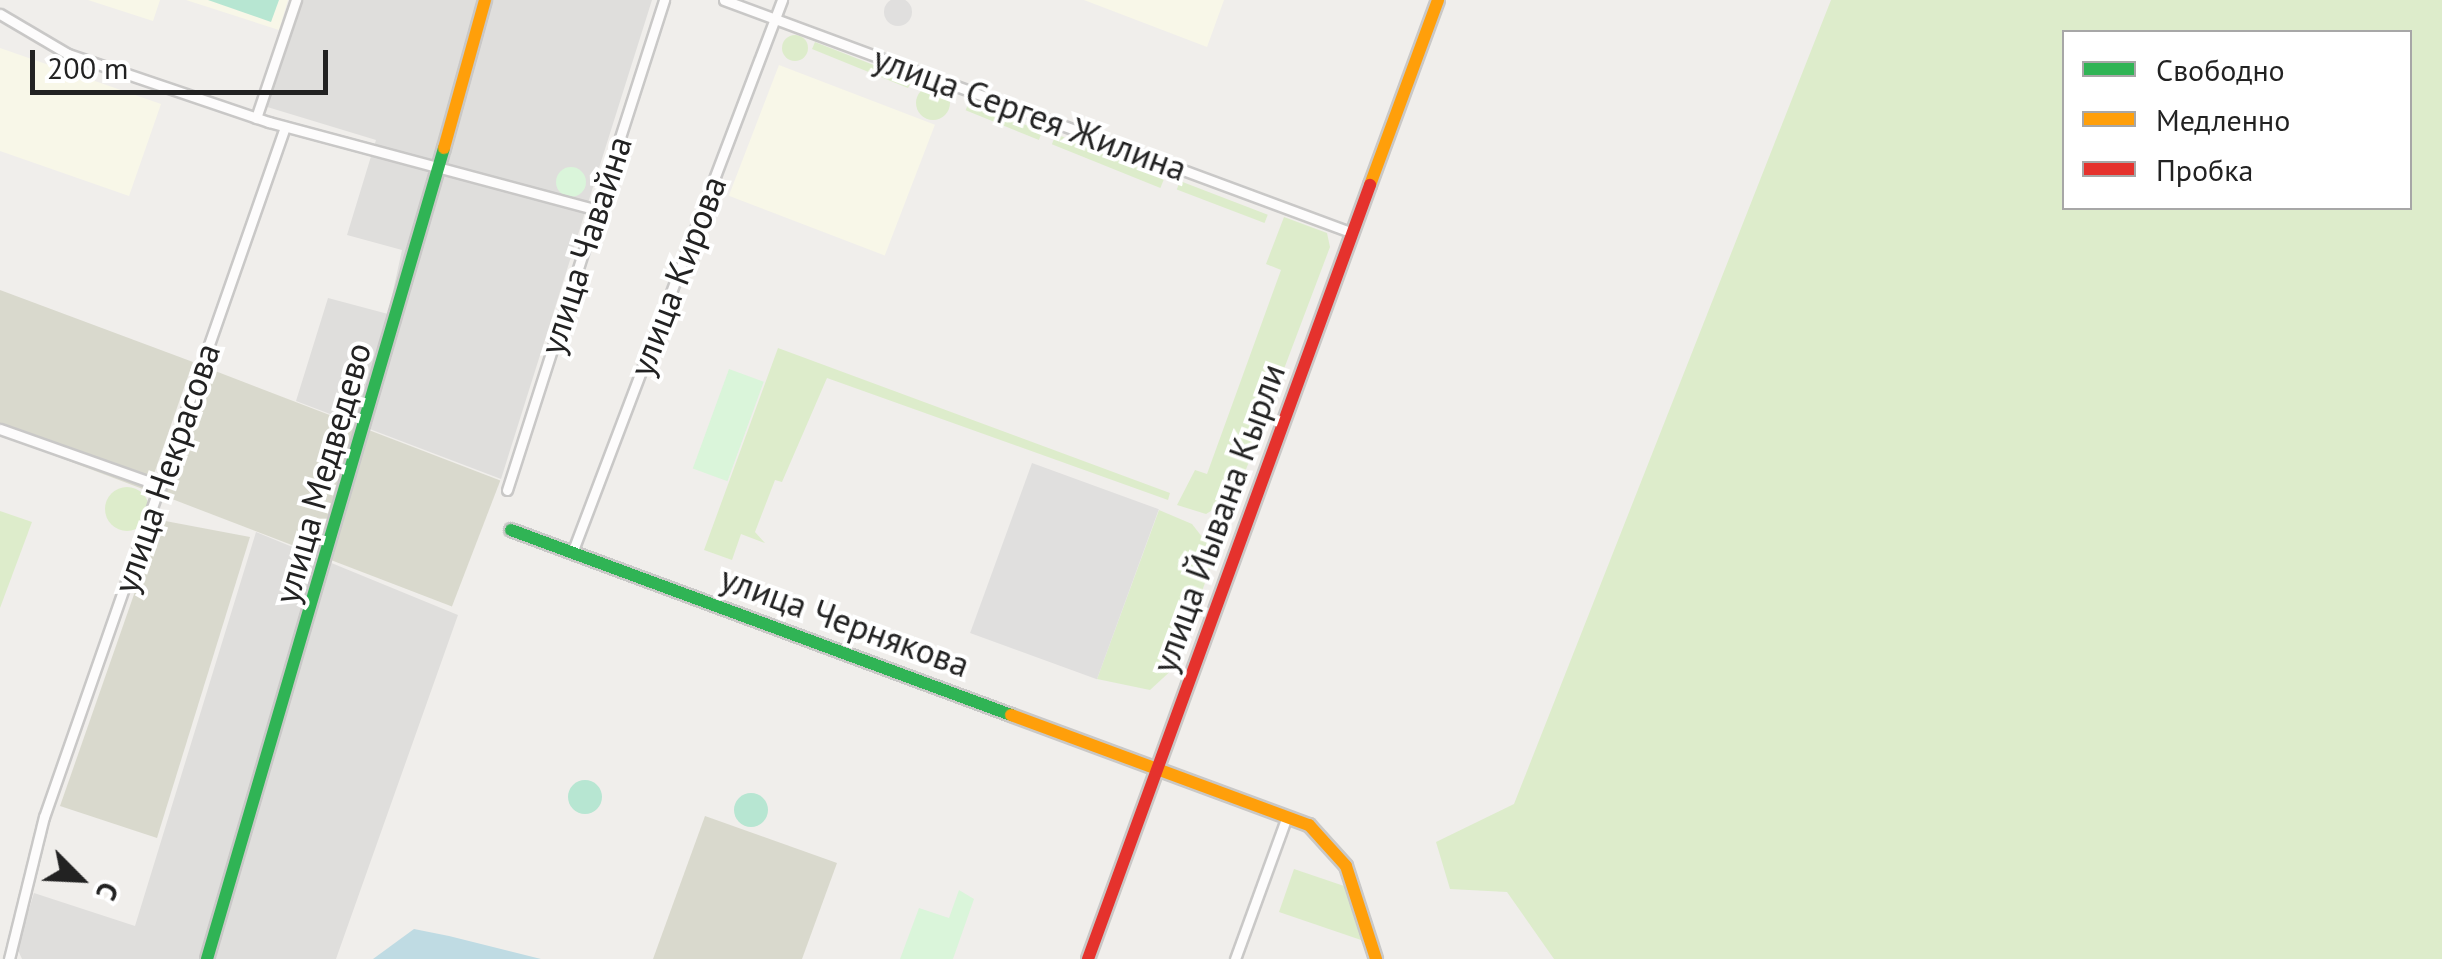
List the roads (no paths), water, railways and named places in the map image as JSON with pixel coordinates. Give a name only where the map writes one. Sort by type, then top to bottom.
[{"type":"street","points":[[256,118],[296,0]]},
{"type":"street","name":"улица Медведево","points":[[207,959],[333,552],[484,0]]},
{"type":"street","name":"улица Чавайна","points":[[507,490],[664,0]]},
{"type":"street","name":"улица Сергея Жилина","points":[[724,0],[1353,233]]},
{"type":"street","name":"улица Кирова","points":[[572,553],[782,0]]},
{"type":"street","name":"улица Йывана Кырли","points":[[1088,959],[1438,0]]},
{"type":"street","points":[[0,14],[68,54],[256,118],[438,163],[597,210]]},
{"type":"street","name":"улица Некрасова","points":[[9,959],[44,817],[285,127]]},
{"type":"street","points":[[0,429],[161,486]]},
{"type":"street","name":"улица Чернякова","points":[[510,530],[1288,816],[1336,848],[1376,959]]},
{"type":"street","points":[[1235,959],[1288,816]]},
{"type":"water","points":[[414,929],[449,936],[541,959],[373,959]]}]
